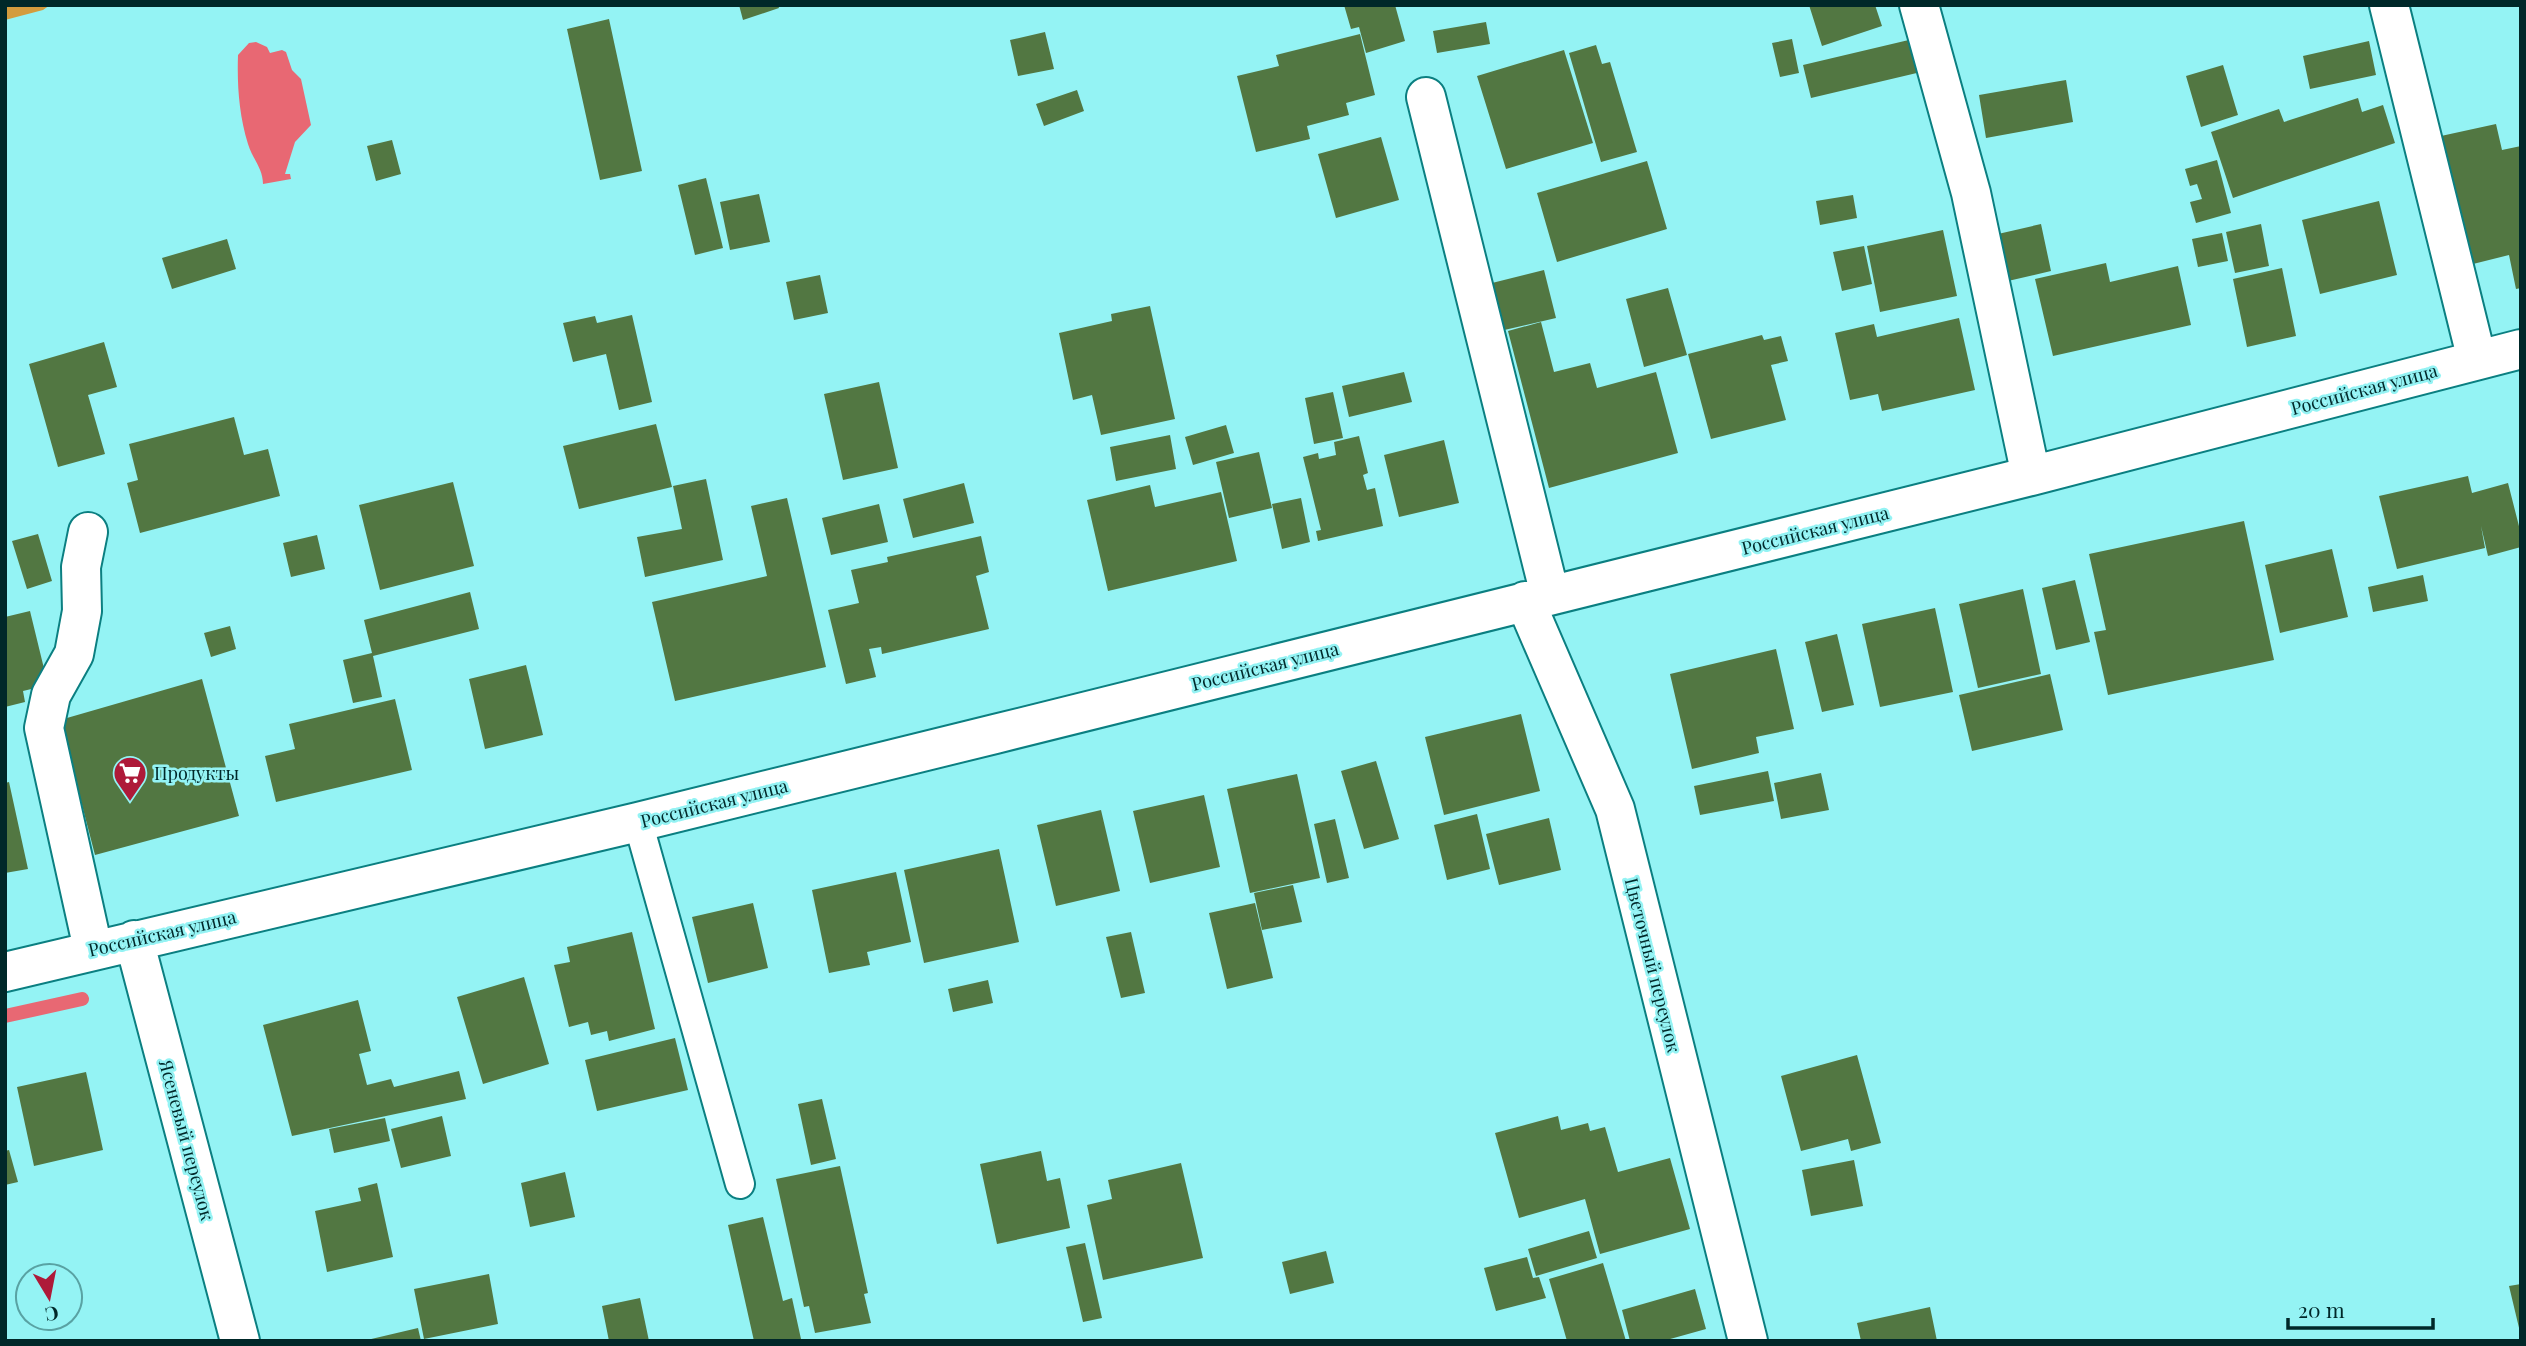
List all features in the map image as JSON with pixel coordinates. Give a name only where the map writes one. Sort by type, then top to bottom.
[{"type":"street","points":[[1919,5],[1971,193],[2031,476]]},
{"type":"street","points":[[2389,5],[2477,360]]},
{"type":"street","name":"Цветочный переулок","points":[[1426,97],[1537,598],[1615,809],[1748,1341]]},
{"type":"street","name":"Российская улица","points":[[5,972],[638,822],[2031,476],[2521,349]]},
{"type":"street","points":[[88,532],[81,567],[82,611],[74,654],[51,695],[44,728],[93,949]]},
{"type":"street","name":"Ясеневый переулок","points":[[134,940],[240,1341]]},
{"type":"lane","points":[[638,822],[740,1184]]},
{"type":"shaded area","points":[[5,5],[50,5],[43,10],[5,20]]},
{"type":"shaded area","points":[[256,42],[267,47],[270,53],[282,50],[286,52],[292,70],[301,79],[311,125],[295,142],[285,174],[290,174],[291,179],[263,184],[245,133],[238,89],[238,55],[249,43]]},
{"type":"building","points":[[739,5],[778,5],[779,8],[743,20]]},
{"type":"building","points":[[1344,5],[1395,5],[1405,41],[1366,53],[1359,27],[1351,29]]},
{"type":"building","points":[[1809,5],[1875,5],[1882,26],[1822,46]]},
{"type":"building","points":[[609,19],[642,171],[600,180],[567,29]]},
{"type":"building","points":[[1486,22],[1490,44],[1437,53],[1433,31]]},
{"type":"building","points":[[1045,32],[1054,69],[1018,76],[1010,40]]},
{"type":"building","points":[[1360,34],[1375,95],[1346,103],[1349,115],[1307,126],[1310,139],[1256,152],[1237,76],[1279,66],[1276,55]]},
{"type":"building","points":[[1792,39],[1799,73],[1780,77],[1772,43]]},
{"type":"building","points":[[1913,39],[1921,72],[1811,98],[1803,65]]},
{"type":"building","points":[[2369,41],[2376,75],[2310,89],[2303,56]]},
{"type":"building","points":[[1596,45],[1602,64],[1610,62],[1637,152],[1601,162],[1569,53]]},
{"type":"building","points":[[1564,50],[1593,143],[1506,169],[1477,76]]},
{"type":"building","points":[[2223,65],[2238,115],[2201,127],[2186,76]]},
{"type":"building","points":[[2066,80],[2073,122],[1986,138],[1979,95]]},
{"type":"building","points":[[1077,90],[1084,111],[1044,126],[1036,104]]},
{"type":"building","points":[[2358,98],[2362,112],[2383,105],[2395,143],[2233,198],[2211,132],[2279,109],[2284,122]]},
{"type":"building","points":[[2496,124],[2502,150],[2521,146],[2521,288],[2516,289],[2509,255],[2469,265],[2441,136]]},
{"type":"building","points":[[1381,137],[1399,200],[1336,218],[1318,154]]},
{"type":"building","points":[[392,140],[401,174],[376,181],[367,146]]},
{"type":"building","points":[[2217,160],[2231,213],[2196,223],[2190,202],[2202,199],[2197,184],[2190,186],[2185,169]]},
{"type":"building","points":[[1647,161],[1667,229],[1557,262],[1537,193]]},
{"type":"building","points":[[706,178],[723,248],[695,255],[678,185]]},
{"type":"building","points":[[759,194],[770,242],[730,250],[720,202]]},
{"type":"building","points":[[1853,195],[1857,218],[1820,225],[1816,201]]},
{"type":"building","points":[[2379,201],[2397,275],[2320,294],[2302,220]]},
{"type":"building","points":[[2041,224],[2051,271],[2008,281],[1998,234]]},
{"type":"building","points":[[2261,224],[2269,266],[2235,273],[2226,232]]},
{"type":"building","points":[[1943,230],[1957,296],[1880,312],[1867,246]]},
{"type":"building","points":[[2222,233],[2228,261],[2198,267],[2192,239]]},
{"type":"building","points":[[227,239],[236,269],[172,289],[162,258]]},
{"type":"building","points":[[1864,246],[1872,284],[1842,291],[1833,252]]},
{"type":"building","points":[[2106,263],[2110,282],[2178,266],[2191,325],[2053,356],[2035,279]]},
{"type":"building","points":[[2282,268],[2296,336],[2247,347],[2233,279]]},
{"type":"building","points":[[1544,270],[1556,318],[1500,331],[1488,284]]},
{"type":"building","points":[[820,275],[828,313],[794,320],[786,282]]},
{"type":"building","points":[[1668,288],[1687,355],[1644,367],[1626,299]]},
{"type":"building","points":[[1150,306],[1175,419],[1101,435],[1092,395],[1073,400],[1059,333],[1112,321],[1111,314]]},
{"type":"building","points":[[632,315],[652,402],[619,410],[606,354],[573,362],[563,323],[595,316],[597,323]]},
{"type":"building","points":[[1959,318],[1975,390],[1882,411],[1878,394],[1850,400],[1835,333],[1874,324],[1877,337]]},
{"type":"building","points":[[1541,322],[1554,372],[1590,363],[1597,388],[1656,372],[1678,453],[1549,488],[1508,331]]},
{"type":"building","points":[[1762,335],[1764,340],[1781,336],[1788,361],[1771,365],[1786,420],[1711,439],[1688,354]]},
{"type":"building","points":[[104,342],[117,387],[88,395],[105,454],[58,467],[29,364]]},
{"type":"building","points":[[1404,372],[1412,402],[1349,417],[1342,386]]},
{"type":"building","points":[[879,382],[898,468],[843,480],[824,394]]},
{"type":"building","points":[[1333,392],[1343,438],[1314,444],[1305,398]]},
{"type":"building","points":[[234,417],[244,455],[268,449],[280,496],[140,533],[127,483],[138,480],[129,444]]},
{"type":"building","points":[[656,424],[672,487],[579,509],[563,446]]},
{"type":"building","points":[[1226,425],[1234,453],[1193,465],[1185,437]]},
{"type":"building","points":[[1170,435],[1176,469],[1116,481],[1110,447]]},
{"type":"building","points":[[1359,436],[1368,473],[1363,475],[1367,490],[1375,488],[1383,526],[1318,541],[1316,531],[1321,530],[1303,457],[1318,453],[1319,459],[1336,455],[1334,442]]},
{"type":"building","points":[[1444,440],[1459,503],[1399,517],[1384,455]]},
{"type":"building","points":[[1259,452],[1272,508],[1229,518],[1216,462]]},
{"type":"building","points":[[2468,476],[2472,493],[2508,483],[2521,534],[2521,547],[2488,556],[2481,526],[2485,548],[2397,569],[2379,496]]},
{"type":"building","points":[[706,479],[723,560],[645,577],[637,537],[682,529],[673,486]]},
{"type":"building","points":[[453,482],[474,566],[380,590],[359,505]]},
{"type":"building","points":[[964,483],[974,523],[913,538],[903,499]]},
{"type":"building","points":[[1150,485],[1155,507],[1221,492],[1237,561],[1108,591],[1087,500]]},
{"type":"building","points":[[787,498],[826,667],[675,701],[652,602],[767,576],[751,506]]},
{"type":"building","points":[[1301,498],[1310,542],[1282,549],[1272,504]]},
{"type":"building","points":[[879,504],[888,542],[831,555],[822,518]]},
{"type":"building","points":[[2244,521],[2274,660],[2108,695],[2094,632],[2106,630],[2089,554]]},
{"type":"building","points":[[38,534],[52,581],[27,589],[12,541]]},
{"type":"building","points":[[317,535],[325,569],[291,577],[283,543]]},
{"type":"building","points":[[981,536],[989,572],[976,576],[989,629],[882,654],[881,647],[869,649],[876,677],[846,684],[828,610],[859,603],[851,570],[888,562],[887,557]]},
{"type":"building","points":[[2332,549],[2348,617],[2280,633],[2265,565]]},
{"type":"building","points":[[2423,575],[2428,601],[2373,612],[2368,587]]},
{"type":"building","points":[[2075,580],[2090,642],[2056,650],[2042,588]]},
{"type":"building","points":[[2023,589],[2041,674],[1978,688],[1959,604]]},
{"type":"building","points":[[470,592],[479,629],[373,656],[382,697],[353,703],[343,660],[372,653],[364,620]]},
{"type":"building","points":[[1935,608],[1953,692],[1880,707],[1862,624]]},
{"type":"building","points":[[30,611],[48,685],[23,691],[25,702],[5,707],[5,617]]},
{"type":"building","points":[[230,626],[236,649],[211,657],[204,633]]},
{"type":"building","points":[[1837,634],[1854,705],[1822,712],[1805,642]]},
{"type":"building","points":[[1776,649],[1794,729],[1756,737],[1759,753],[1692,769],[1670,674]]},
{"type":"building","points":[[526,665],[543,735],[485,749],[469,679]]},
{"type":"building","points":[[2050,674],[2063,730],[1972,751],[1959,695]]},
{"type":"building","points":[[202,679],[239,816],[95,855],[60,720]]},
{"type":"building","points":[[395,699],[412,770],[276,802],[265,756],[295,749],[289,724]]},
{"type":"building","points":[[1521,714],[1540,791],[1444,815],[1425,737]]},
{"type":"building","points":[[1376,761],[1399,839],[1364,849],[1341,771]]},
{"type":"building","points":[[1768,771],[1774,801],[1700,815],[1694,786]]},
{"type":"building","points":[[1821,773],[1829,810],[1781,819],[1774,783]]},
{"type":"building","points":[[1297,774],[1320,878],[1250,893],[1227,789]]},
{"type":"building","points":[[9,782],[28,869],[5,873],[5,783]]},
{"type":"building","points":[[1204,795],[1220,867],[1150,883],[1133,811]]},
{"type":"building","points":[[1101,810],[1120,891],[1056,906],[1037,825]]},
{"type":"building","points":[[1477,814],[1490,869],[1447,880],[1434,825]]},
{"type":"building","points":[[1549,818],[1561,870],[1499,885],[1486,834]]},
{"type":"building","points":[[1335,819],[1349,878],[1327,883],[1314,824]]},
{"type":"building","points":[[999,849],[1019,942],[924,963],[904,870]]},
{"type":"building","points":[[896,872],[911,942],[867,952],[870,965],[829,973],[812,890]]},
{"type":"building","points":[[1293,885],[1302,922],[1262,930],[1254,893]]},
{"type":"building","points":[[753,903],[768,968],[708,983],[692,917]]},
{"type":"building","points":[[1255,903],[1273,978],[1227,989],[1209,913]]},
{"type":"building","points":[[632,932],[655,1029],[609,1041],[607,1031],[591,1035],[588,1022],[569,1027],[554,965],[570,962],[567,947]]},
{"type":"building","points":[[1131,932],[1145,993],[1121,998],[1106,937]]},
{"type":"building","points":[[524,977],[549,1064],[483,1084],[457,997]]},
{"type":"building","points":[[988,980],[993,1003],[953,1012],[948,989]]},
{"type":"building","points":[[358,1000],[371,1051],[359,1054],[367,1085],[391,1079],[394,1087],[459,1071],[466,1099],[292,1136],[263,1025]]},
{"type":"building","points":[[675,1038],[688,1090],[597,1111],[585,1060]]},
{"type":"building","points":[[1857,1055],[1881,1143],[1851,1151],[1848,1139],[1801,1151],[1781,1076]]},
{"type":"building","points":[[86,1072],[103,1150],[34,1166],[17,1087]]},
{"type":"building","points":[[822,1099],[836,1159],[811,1165],[798,1104]]},
{"type":"building","points":[[442,1116],[451,1156],[401,1168],[391,1129]]},
{"type":"building","points":[[1558,1116],[1561,1130],[1588,1123],[1590,1131],[1605,1127],[1618,1172],[1670,1158],[1690,1229],[1600,1254],[1585,1199],[1519,1218],[1495,1133]]},
{"type":"building","points":[[385,1118],[390,1141],[334,1153],[329,1129]]},
{"type":"building","points":[[9,1150],[18,1182],[5,1185],[5,1151]]},
{"type":"building","points":[[1041,1151],[1047,1181],[1060,1178],[1070,1228],[997,1244],[980,1164]]},
{"type":"building","points":[[1854,1160],[1863,1206],[1811,1216],[1802,1170]]},
{"type":"building","points":[[1181,1163],[1203,1258],[1103,1280],[1087,1205],[1112,1199],[1108,1180]]},
{"type":"building","points":[[840,1166],[868,1293],[864,1294],[871,1323],[815,1333],[809,1306],[804,1307],[776,1179]]},
{"type":"building","points":[[565,1172],[575,1217],[530,1227],[521,1183]]},
{"type":"building","points":[[377,1183],[393,1257],[327,1272],[315,1211],[361,1201],[358,1188]]},
{"type":"building","points":[[763,1217],[783,1301],[792,1298],[801,1339],[754,1341],[728,1225]]},
{"type":"building","points":[[1589,1231],[1597,1258],[1536,1276],[1528,1249]]},
{"type":"building","points":[[1085,1243],[1102,1318],[1083,1322],[1066,1247]]},
{"type":"building","points":[[1326,1251],[1334,1283],[1290,1294],[1282,1262]]},
{"type":"building","points":[[1527,1257],[1533,1278],[1539,1277],[1546,1298],[1496,1311],[1484,1268]]},
{"type":"building","points":[[1603,1263],[1626,1341],[1567,1341],[1549,1279]]},
{"type":"building","points":[[489,1274],[498,1324],[424,1339],[414,1289]]},
{"type":"building","points":[[2521,1284],[2521,1332],[2520,1332],[2509,1286]]},
{"type":"building","points":[[1695,1289],[1706,1329],[1663,1341],[1630,1341],[1622,1310]]},
{"type":"building","points":[[640,1298],[649,1341],[609,1341],[602,1306]]},
{"type":"building","points":[[1930,1307],[1937,1341],[1861,1341],[1857,1323]]},
{"type":"building","points":[[418,1328],[421,1341],[367,1341],[367,1340]]},
{"type":"waterway","points":[[5,1016],[82,999]]},
{"type":"place","name":"Продукты","points":[[130,803]]}]
